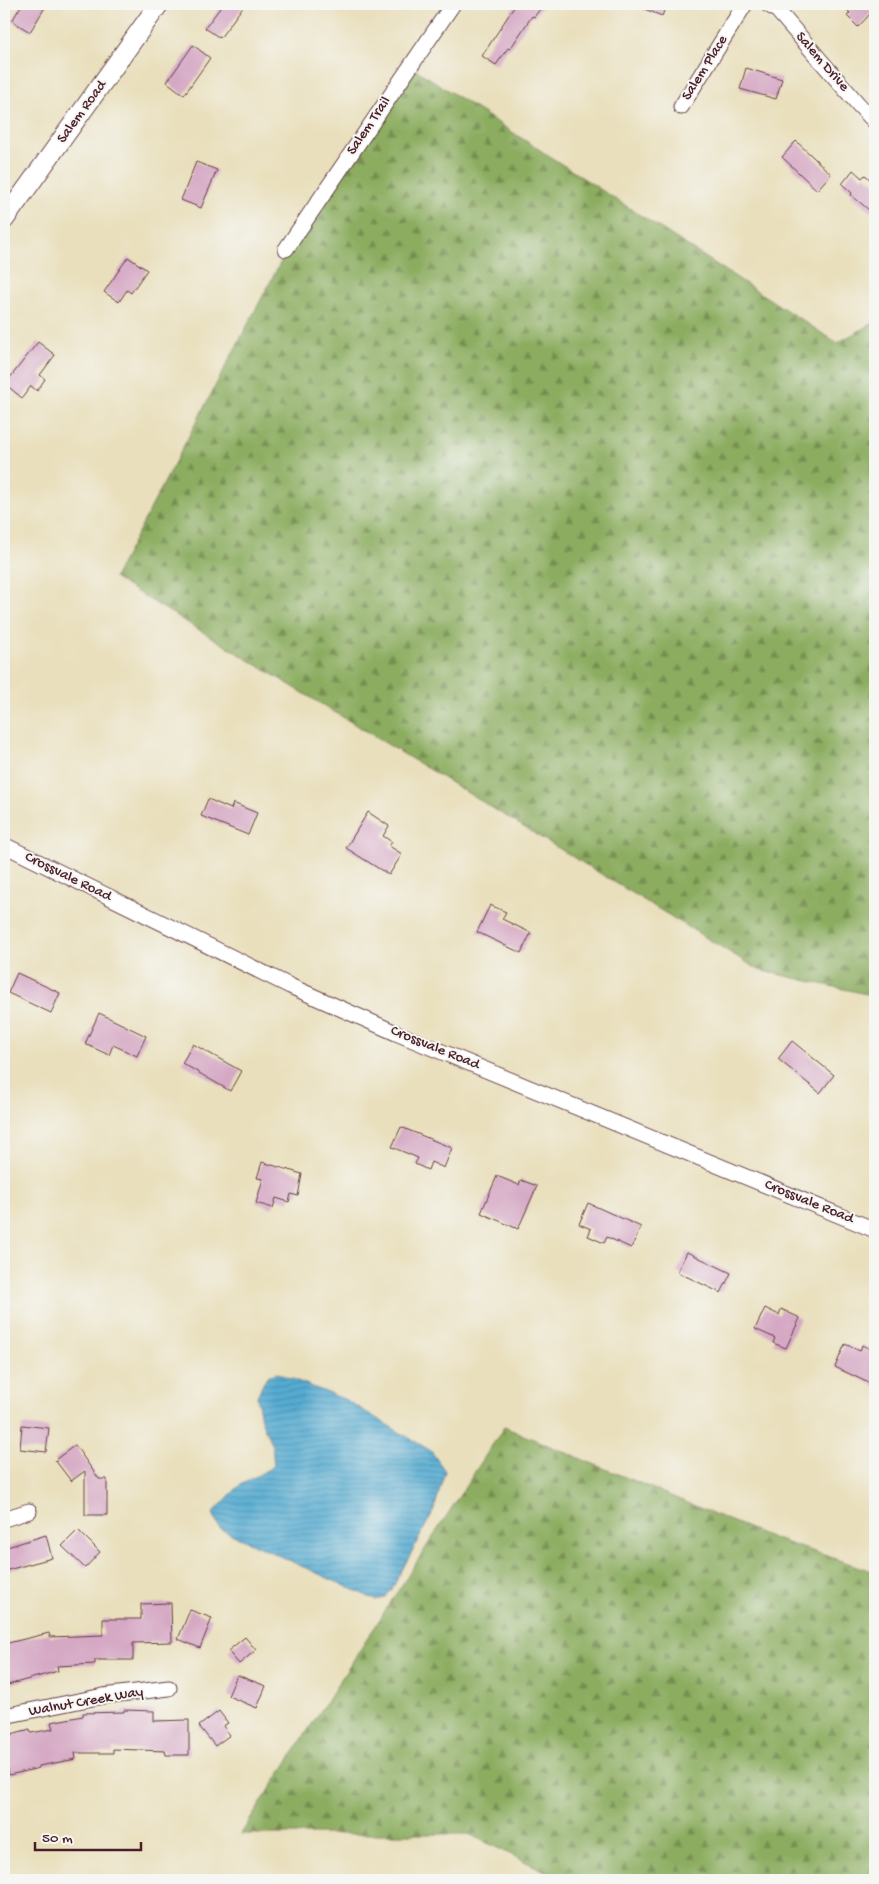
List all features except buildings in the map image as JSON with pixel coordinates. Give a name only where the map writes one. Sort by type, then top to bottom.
[{"type":"street","name":"Salem Road","points":[[4,220],[159,4]]},
{"type":"street","name":"Salem Trail","points":[[286,249],[452,4]]},
{"type":"street","name":"Salem Place","points":[[681,107],[745,4]]},
{"type":"street","name":"Salem Drive","points":[[768,4],[777,10],[875,122]]},
{"type":"street","name":"Crossvale Road","points":[[4,845],[290,986],[396,1033],[875,1230]]},
{"type":"street","points":[[4,1519],[29,1511]]},
{"type":"street","name":"Walnut Creek Way","points":[[4,1716],[103,1696],[169,1688]]},
{"type":"green space","points":[[412,67],[837,343],[875,322],[875,996],[759,970],[114,578],[285,254]]},
{"type":"green space","points":[[504,1427],[772,1538],[875,1572],[875,1880],[563,1880],[469,1834],[241,1834]]},
{"type":"water","points":[[277,1373],[346,1400],[431,1451],[445,1471],[434,1510],[392,1589],[385,1598],[376,1600],[220,1529],[213,1513],[239,1486],[274,1466],[272,1446],[261,1420],[257,1396],[267,1376]]}]
